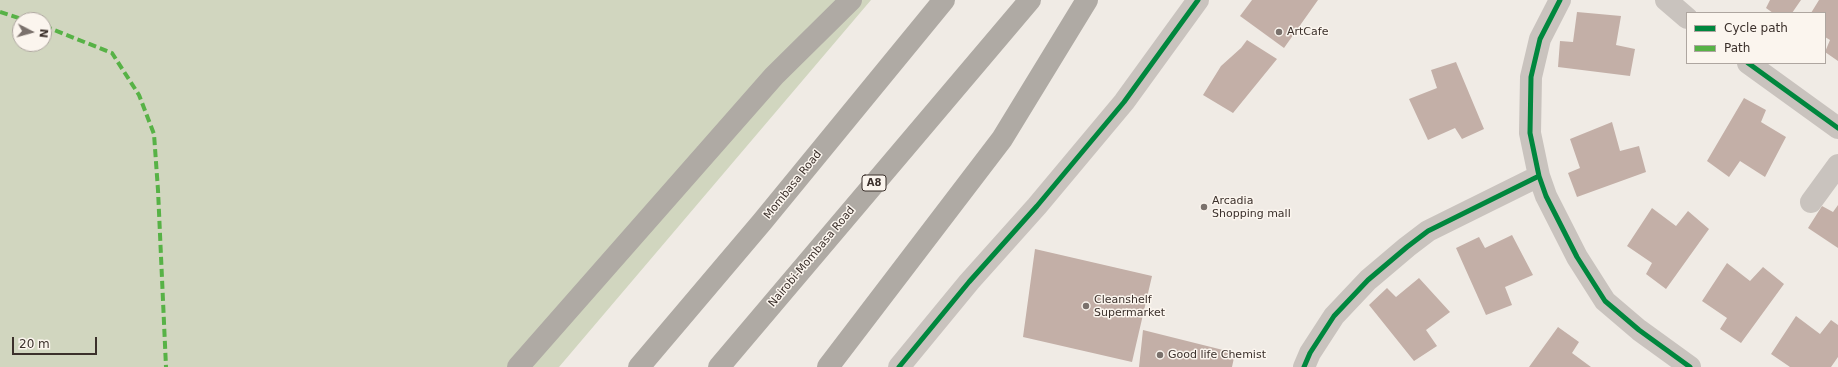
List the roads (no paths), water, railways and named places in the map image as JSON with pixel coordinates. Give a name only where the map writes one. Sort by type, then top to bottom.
[{"type":"highway","points":[[518,367],[774,76],[851,0]]},
{"type":"highway","name":"Mombasa Road","points":[[639,367],[768,216],[944,0]]},
{"type":"highway","name":"Nairobi-Mombasa Road","points":[[719,367],[1030,0]]},
{"type":"highway","points":[[828,367],[1002,139],[1087,0]]},
{"type":"street","points":[[899,367],[969,282],[1037,206],[1124,102],[1198,0]]},
{"type":"street","points":[[1560,0],[1540,39],[1531,76],[1530,133],[1539,176],[1546,196],[1577,257],[1605,300],[1639,330],[1690,367]]},
{"type":"street","points":[[1666,0],[1686,17]]},
{"type":"street","points":[[1749,64],[1838,128]]},
{"type":"street","points":[[1811,202],[1838,165]]},
{"type":"street","points":[[1304,367],[1310,353],[1334,316],[1368,280],[1407,247],[1428,231],[1539,176]]},
{"type":"place","name":"ArtCafe","points":[[1279,32]]},
{"type":"place","name":"Arcadia Shopping mall","points":[[1204,207]]},
{"type":"place","name":"Cleanshelf Supermarket","points":[[1086,306]]},
{"type":"place","name":"Good life Chemist","points":[[1160,355]]}]
